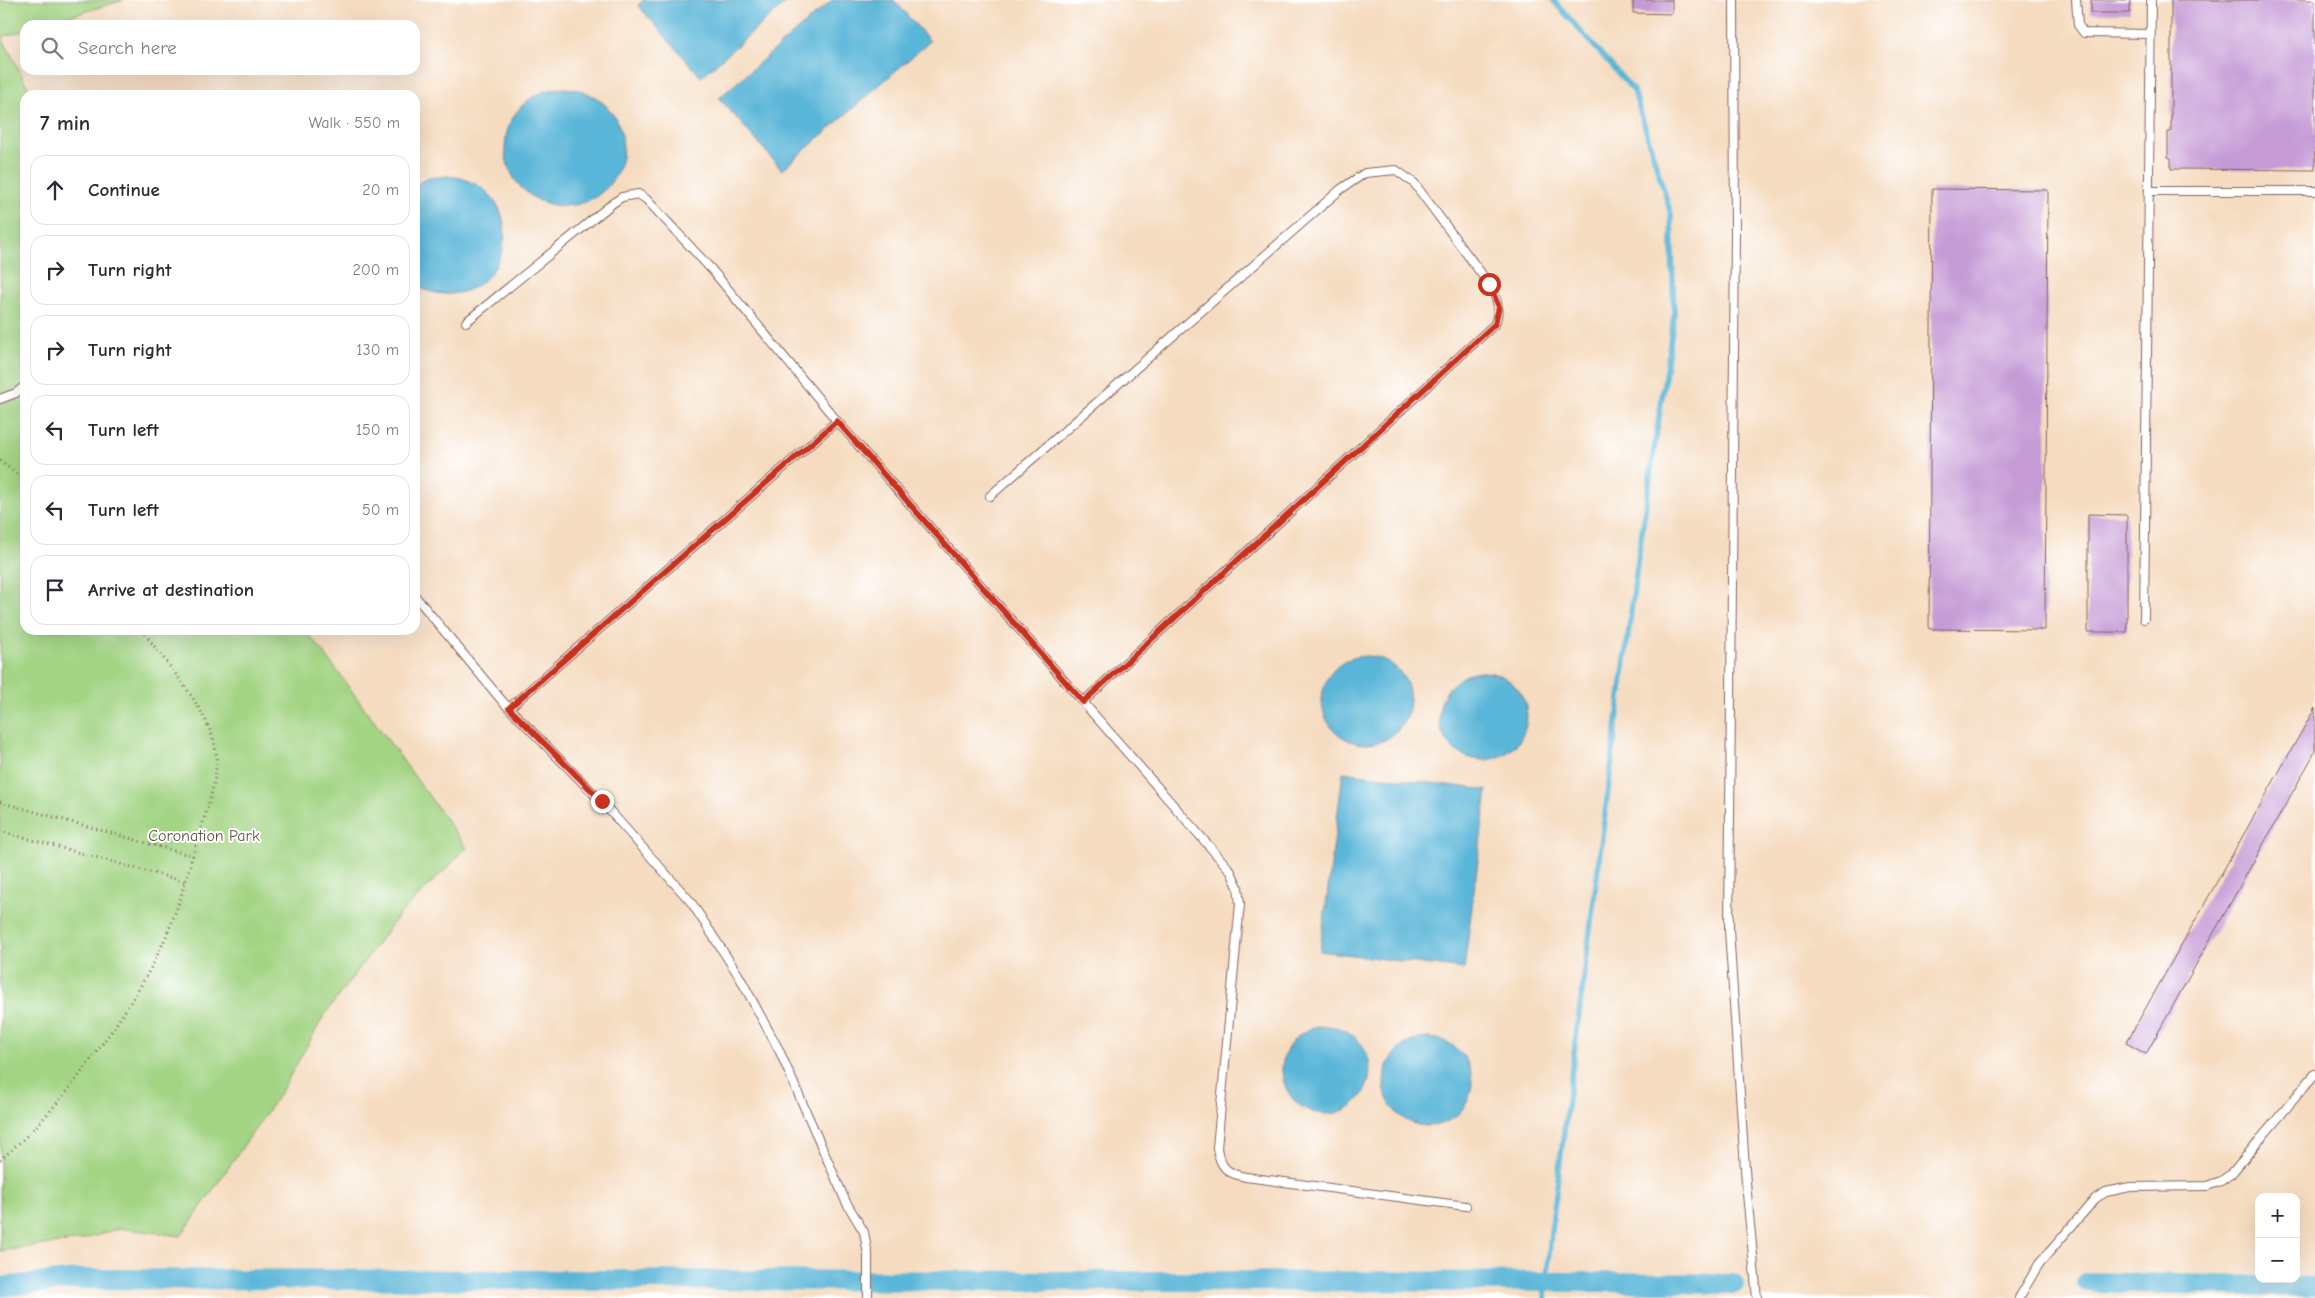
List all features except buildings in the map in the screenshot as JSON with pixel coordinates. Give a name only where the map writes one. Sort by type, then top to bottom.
[{"type":"lane","points":[[1734,0],[1735,236],[1729,930],[1746,1183],[1757,1298]]},
{"type":"lane","points":[[2076,0],[2078,25],[2084,33],[2150,34]]},
{"type":"lane","points":[[2144,619],[2151,0]]},
{"type":"lane","points":[[990,496],[1341,189],[1365,173],[1396,170],[1414,183],[1489,284],[1496,298],[1499,307],[1495,324],[1083,702]]},
{"type":"lane","points":[[2149,191],[2315,191]]},
{"type":"lane","points":[[466,322],[613,203],[630,194],[638,194],[646,199],[712,270],[837,421],[1230,870],[1238,887],[1240,904],[1217,1148],[1219,1160],[1226,1170],[1246,1177],[1466,1206]]},
{"type":"lane","points":[[0,400],[20,390]]},
{"type":"lane","points":[[509,708],[837,421]]},
{"type":"lane","points":[[420,602],[509,708],[602,801],[691,902],[739,976],[779,1050],[846,1202],[864,1232],[868,1254],[868,1298]]},
{"type":"lane","points":[[2019,1298],[2039,1264],[2096,1198],[2118,1188],[2193,1188],[2221,1181],[2231,1174],[2315,1074]]},
{"type":"path","points":[[0,461],[20,476]]},
{"type":"path","points":[[0,1160],[25,1140],[69,1090],[126,1011],[164,941],[186,882],[216,765],[211,732],[203,714],[146,635]]},
{"type":"path","points":[[0,802],[193,856]]},
{"type":"path","points":[[0,831],[186,882]]},
{"type":"green space","name":"Coronation Park","points":[[0,0],[124,0],[58,20],[20,20],[20,32],[2,37],[29,90],[20,90],[20,635],[308,635],[321,649],[467,848],[398,916],[325,1014],[282,1090],[181,1236],[119,1228],[82,1240],[0,1251]]},
{"type":"water","points":[[643,0],[789,0],[701,77],[638,5]]},
{"type":"water","points":[[832,0],[894,0],[930,41],[782,170],[719,98]]},
{"type":"water","points":[[564,88],[587,92],[606,105],[619,124],[623,147],[619,170],[606,189],[587,202],[564,206],[541,202],[522,189],[509,170],[505,147],[509,124],[522,105],[541,92]]},
{"type":"water","points":[[447,176],[464,179],[489,193],[501,213],[505,235],[500,257],[488,277],[469,290],[444,294],[420,287],[420,182],[429,178]]},
{"type":"water","points":[[1366,656],[1383,659],[1397,669],[1407,683],[1410,700],[1407,717],[1397,731],[1383,741],[1366,744],[1349,741],[1335,731],[1325,717],[1322,700],[1325,683],[1335,669],[1349,659]]},
{"type":"water","points":[[1483,672],[1500,676],[1514,685],[1523,699],[1527,716],[1523,733],[1514,747],[1500,756],[1483,760],[1466,756],[1452,747],[1443,733],[1439,716],[1443,699],[1452,685],[1466,676]]},
{"type":"water","points":[[1343,772],[1487,790],[1464,969],[1320,951]]},
{"type":"water","points":[[1326,1026],[1343,1029],[1357,1039],[1367,1053],[1370,1070],[1367,1087],[1357,1101],[1343,1111],[1326,1114],[1309,1111],[1295,1101],[1285,1087],[1282,1070],[1285,1053],[1295,1039],[1309,1029]]},
{"type":"water","points":[[1428,1038],[1445,1041],[1459,1051],[1469,1065],[1472,1082],[1469,1099],[1459,1113],[1445,1123],[1428,1126],[1411,1123],[1397,1113],[1387,1099],[1384,1082],[1387,1065],[1397,1051],[1411,1041]]},
{"type":"waterway","points":[[1545,1298],[1551,1232],[1638,558],[1674,316],[1671,214],[1634,91],[1553,0]]},
{"type":"waterway","points":[[0,1287],[77,1279],[1605,1282],[1734,1284]]},
{"type":"waterway","points":[[2087,1282],[2315,1287]]},
{"type":"route","points":[[602,801],[509,708],[837,421],[1083,702],[1495,324],[1499,307],[1489,284]]}]
